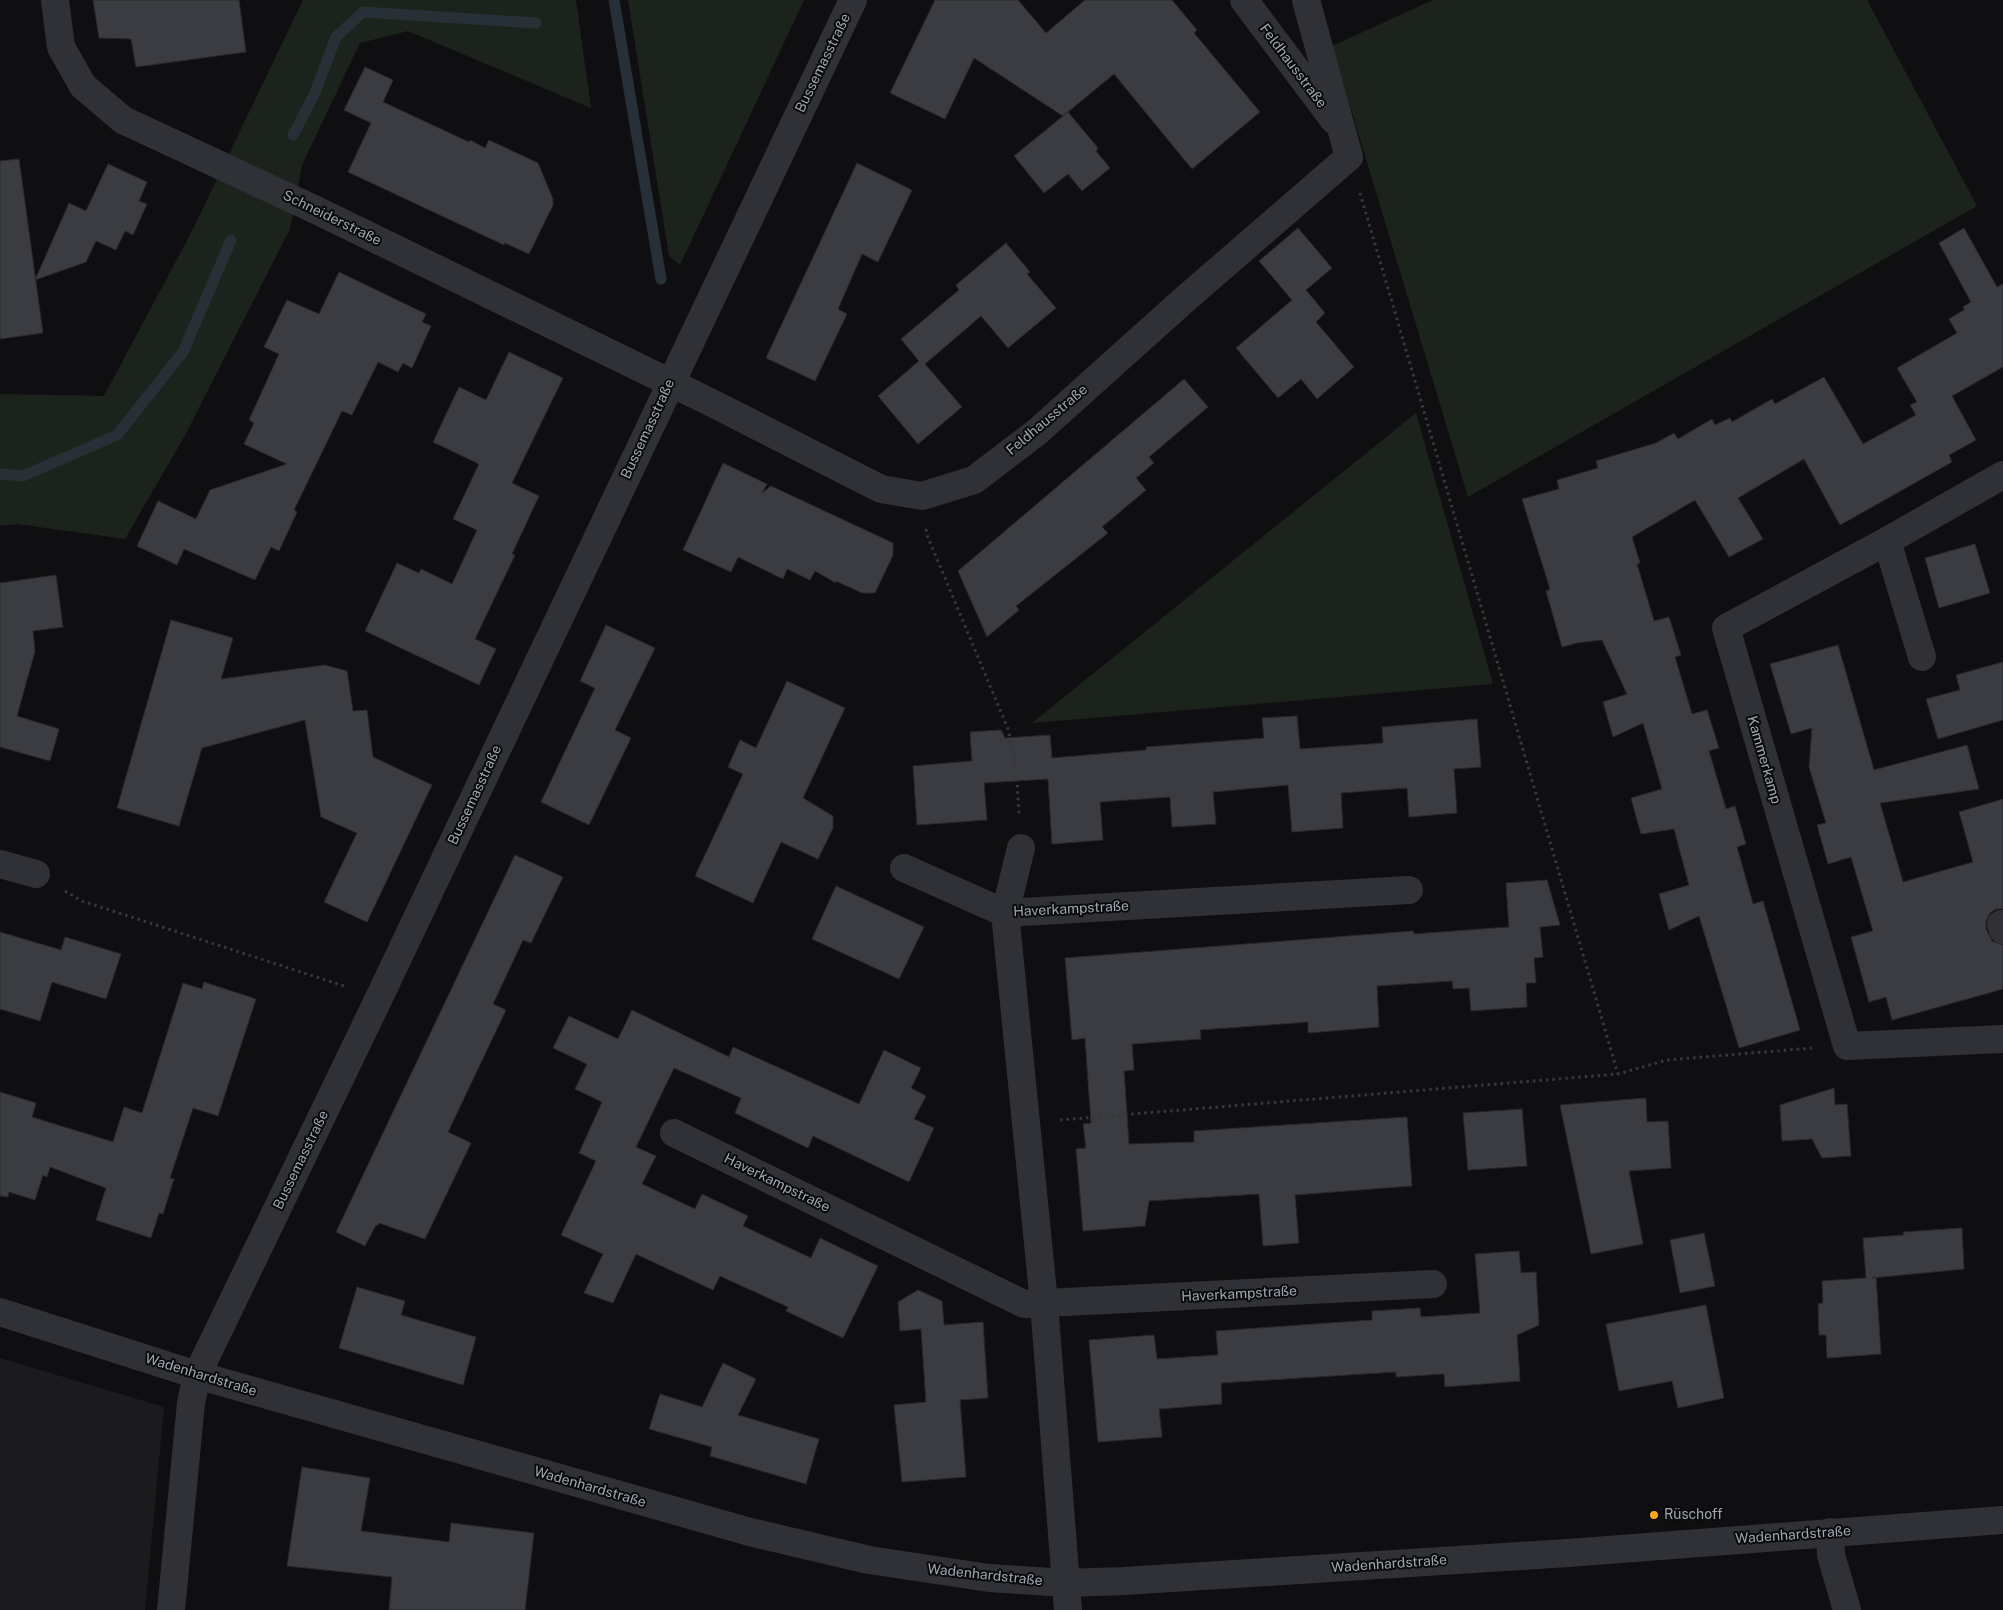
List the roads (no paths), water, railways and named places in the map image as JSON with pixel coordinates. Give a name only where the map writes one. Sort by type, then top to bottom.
[{"type":"street","name":"Schneiderstraße","points":[[54,0],[62,48],[83,86],[124,120],[318,211],[670,383]]},
{"type":"street","name":"Bussemasstraße","points":[[171,1610],[190,1403],[197,1375],[378,1000],[853,0]]},
{"type":"street","name":"Feldhausstraße","points":[[1244,0],[1346,144]]},
{"type":"street","name":"Feldhausstraße","points":[[1306,0],[1346,144]]},
{"type":"street","name":"Feldhausstraße","points":[[670,383],[881,489],[922,496],[974,480],[1037,432],[1184,300],[1346,144]]},
{"type":"street","name":"Kammerkamp","points":[[2003,475],[1887,541],[1726,628],[1847,1046],[2003,1040]]},
{"type":"street","points":[[1887,541],[1922,657]]},
{"type":"street","points":[[904,868],[1005,913],[1021,848]]},
{"type":"street","points":[[0,864],[36,874]]},
{"type":"street","name":"Haverkampstraße","points":[[1068,1610],[1044,1303],[1005,913],[1409,890]]},
{"type":"street","name":"Haverkampstraße","points":[[674,1133],[1024,1304],[1433,1284]]},
{"type":"street","name":"Wadenhardstraße","points":[[0,1312],[197,1375],[750,1532],[869,1560],[990,1578],[1067,1583],[1568,1553],[2003,1520]]},
{"type":"street","points":[[1830,1532],[1832,1555],[1847,1610]]},
{"type":"waterway","points":[[614,0],[661,279]]},
{"type":"waterway","points":[[293,135],[314,95],[336,37],[363,12],[536,23]]},
{"type":"waterway","points":[[0,474],[23,476],[117,435],[183,352],[231,240]]},
{"type":"place","name":"Rüschoff","points":[[1654,1515]]}]
